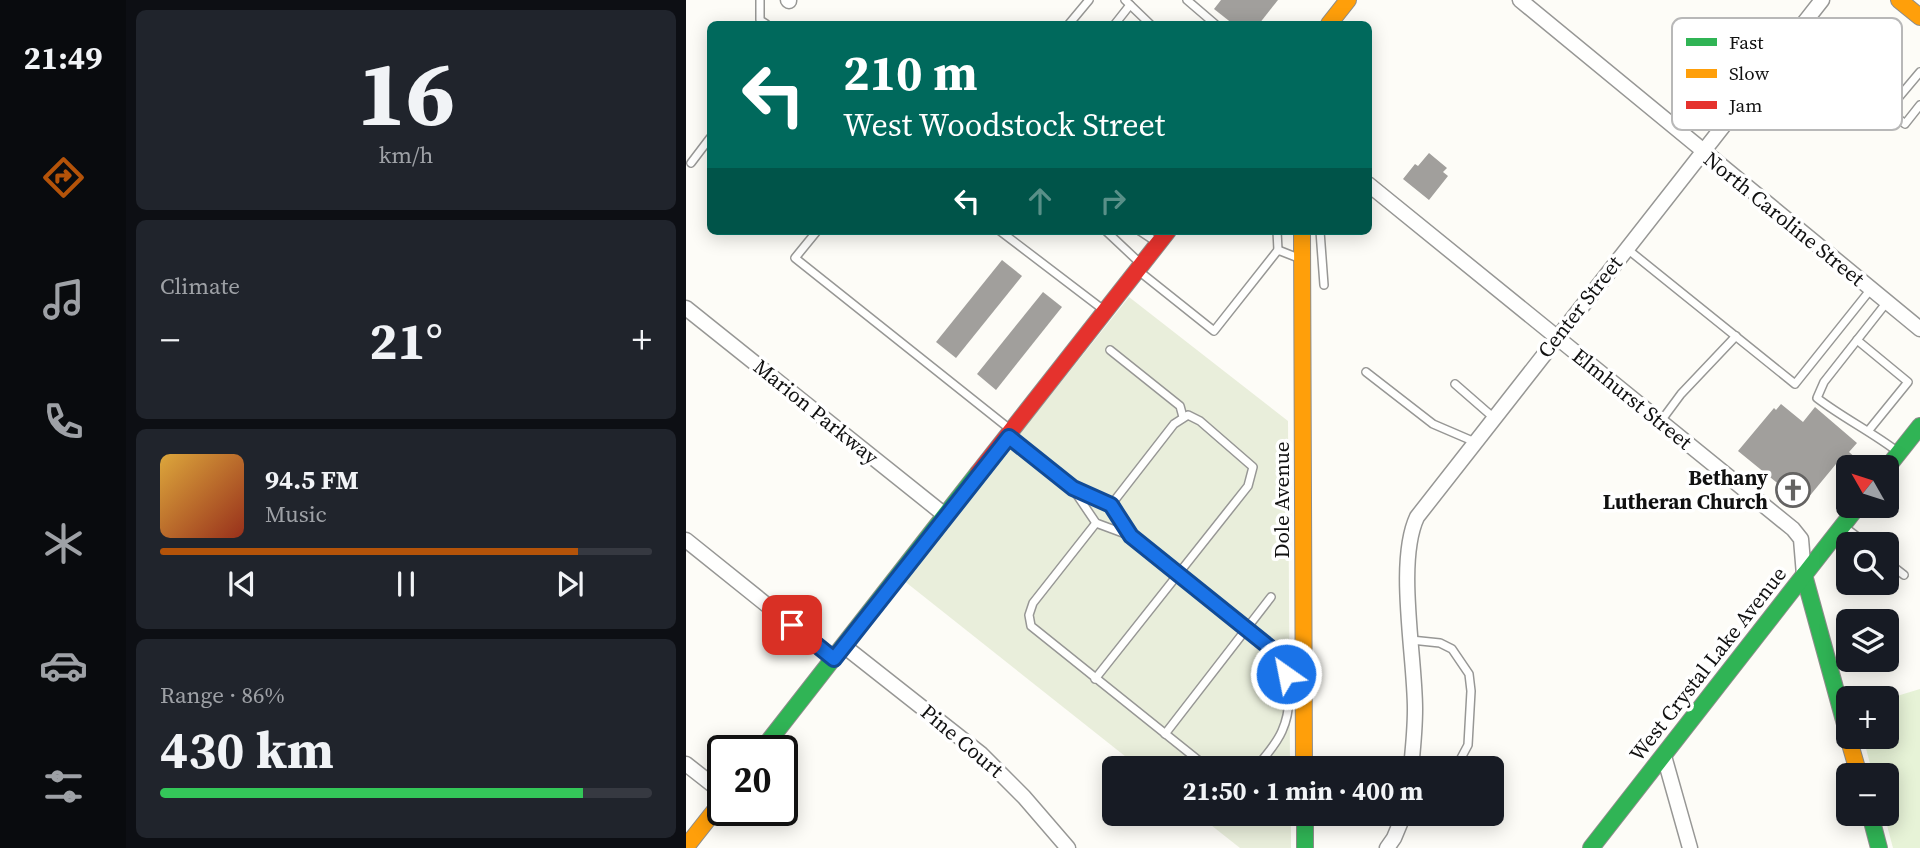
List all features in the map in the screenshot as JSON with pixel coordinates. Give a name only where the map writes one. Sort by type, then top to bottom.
[{"type":"street","points":[[1331,21],[1348,0]]},
{"type":"street","name":"North Caroline Street","points":[[1520,0],[1672,127]]},
{"type":"street","name":"Center Street","points":[[1808,18],[1822,0]]},
{"type":"street","points":[[1899,0],[1920,17]]},
{"type":"street","name":"North Caroline Street","points":[[1676,130],[1920,329]]},
{"type":"street","name":"Center Street","points":[[1413,756],[1415,709],[1408,561],[1410,531],[1425,505],[1719,130]]},
{"type":"street","name":"Elmhurst Street","points":[[1372,187],[1793,528],[1801,539],[1804,575]]},
{"type":"street","points":[[774,735],[1164,235]]},
{"type":"street","name":"Dole Avenue","points":[[1302,235],[1304,756]]},
{"type":"street","name":"Marion Parkway","points":[[686,308],[946,516]]},
{"type":"street","points":[[1899,453],[1920,426]]},
{"type":"street","name":"West Crystal Lake Avenue","points":[[1591,848],[1848,518]]},
{"type":"street","name":"Pine Court","points":[[686,540],[981,754],[1024,797],[1068,848]]},
{"type":"street","points":[[1804,575],[1836,692]]},
{"type":"street","points":[[1664,756],[1690,848]]},
{"type":"street","points":[[686,764],[707,780]]},
{"type":"street","points":[[686,847],[707,820]]},
{"type":"street","points":[[1305,826],[1305,848]]},
{"type":"street","points":[[1387,848],[1399,826]]},
{"type":"street","points":[[1873,826],[1879,848]]},
{"type":"lane","points":[[760,0],[762,21]]},
{"type":"lane","points":[[1071,21],[1088,0]]},
{"type":"lane","points":[[1187,0],[1212,21]]},
{"type":"lane","points":[[1117,21],[1127,2],[1147,21]]},
{"type":"lane","points":[[1902,93],[1920,72]]},
{"type":"lane","points":[[1902,122],[1905,124],[1920,104]]},
{"type":"lane","points":[[691,163],[707,142]]},
{"type":"lane","points":[[814,235],[795,258],[1073,488],[1096,523],[1131,536],[1247,629],[1282,661],[1287,684],[1284,727],[1264,756]]},
{"type":"lane","points":[[1005,235],[1106,311]]},
{"type":"lane","points":[[1110,235],[1140,267],[1214,331],[1278,250],[1277,235]]},
{"type":"lane","points":[[1320,235],[1324,285]]},
{"type":"lane","points":[[1626,248],[1795,384],[1871,289]]},
{"type":"lane","points":[[1278,250],[1302,260]]},
{"type":"lane","points":[[1887,302],[1824,382],[1817,398],[1840,416],[1869,430],[1899,453]]},
{"type":"lane","points":[[1660,422],[1681,394],[1736,336]]},
{"type":"lane","points":[[1857,340],[1908,382],[1869,430]]},
{"type":"lane","points":[[1110,351],[1180,406],[1183,417]]},
{"type":"lane","points":[[1366,372],[1433,425],[1475,443]]},
{"type":"lane","points":[[1455,384],[1494,418]]},
{"type":"lane","points":[[1095,679],[1248,486],[1253,467],[1246,458],[1200,421],[1188,415],[1174,424],[1111,505]]},
{"type":"lane","points":[[1073,488],[1111,505],[1131,536]]},
{"type":"lane","points":[[1096,523],[1033,603],[1029,615],[1035,631],[1193,756]]},
{"type":"lane","points":[[1842,525],[1851,532]]},
{"type":"lane","points":[[1899,571],[1904,575]]},
{"type":"lane","points":[[1165,734],[1271,597]]},
{"type":"lane","points":[[1411,640],[1440,643],[1452,649],[1469,674],[1471,691],[1468,745],[1462,756]]},
{"type":"green space","points":[[1129,297],[1288,421],[1290,756],[1125,756],[903,580]]},
{"type":"green space","points":[[1920,689],[1920,848],[1893,848],[1887,826],[1899,826],[1899,763],[1870,763],[1866,749],[1899,749],[1899,695]]},
{"type":"green space","points":[[1212,826],[1291,826],[1291,848],[1240,848]]},
{"type":"building","points":[[1221,0],[1278,0],[1261,21],[1229,21],[1214,9]]},
{"type":"building","points":[[1429,153],[1447,168],[1443,172],[1448,176],[1429,200],[1403,179],[1415,164],[1418,166]]},
{"type":"building","points":[[1002,260],[1022,276],[956,358],[936,342]]},
{"type":"building","points":[[1043,292],[1062,307],[996,390],[977,374]]},
{"type":"building","points":[[1781,404],[1803,422],[1815,407],[1857,443],[1849,452],[1852,455],[1836,455],[1836,464],[1803,504],[1738,451],[1774,408],[1776,410]]},
{"type":"traffic: fast","points":[[1897,455],[1920,426]]},
{"type":"traffic: fast","points":[[773,735],[978,473]]},
{"type":"traffic: fast","points":[[1591,848],[1849,518]]},
{"type":"traffic: fast","points":[[1804,575],[1836,691]]},
{"type":"traffic: fast","points":[[1305,826],[1305,848]]},
{"type":"traffic: fast","points":[[1873,826],[1879,848]]},
{"type":"traffic: slow","points":[[1331,21],[1348,0]]},
{"type":"traffic: slow","points":[[1899,0],[1920,17]]},
{"type":"traffic: slow","points":[[1302,235],[1304,756]]},
{"type":"traffic: slow","points":[[1851,749],[1856,763]]},
{"type":"traffic: slow","points":[[686,847],[707,820]]},
{"type":"traffic: jam","points":[[978,473],[1165,235]]},
{"type":"place","name":"Bethany Lutheran Church","points":[[1793,490]]},
{"type":"route","points":[[792,625],[834,659],[1009,437],[1073,488],[1111,505],[1131,536],[1278,655],[1286,674]]}]
